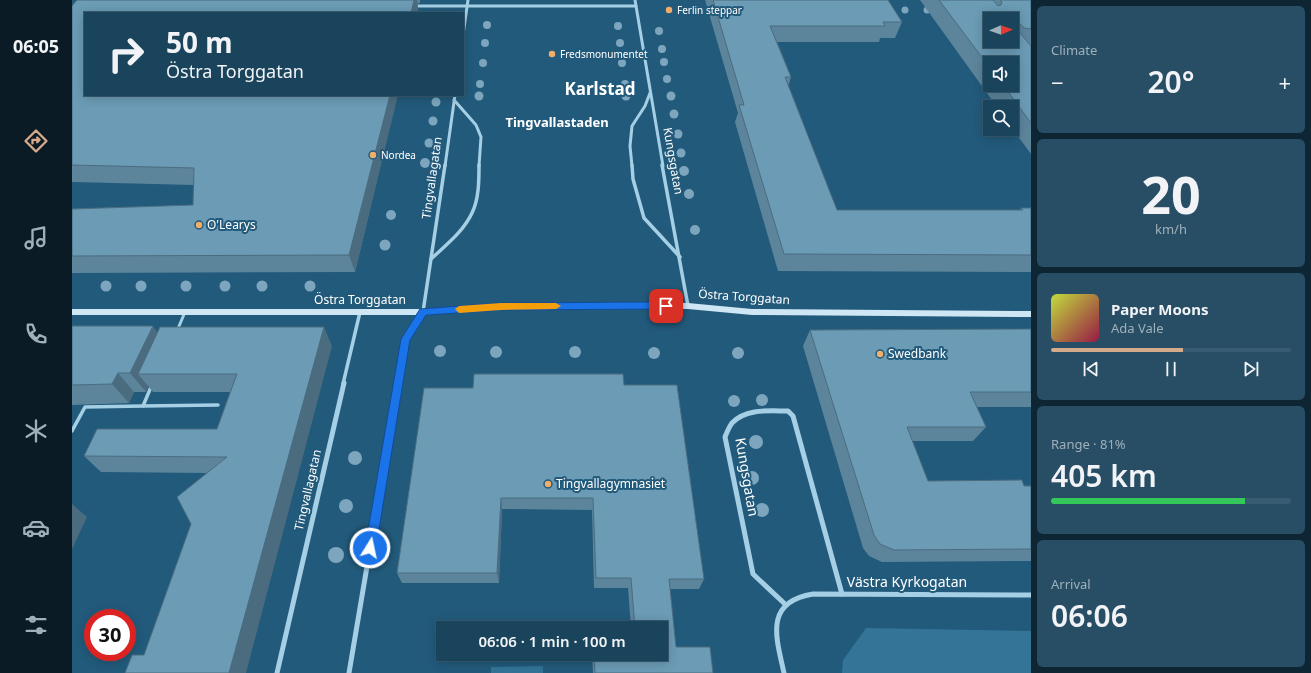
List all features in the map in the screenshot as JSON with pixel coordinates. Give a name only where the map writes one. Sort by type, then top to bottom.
[{"type":"street","points":[[464,28],[468,0]]},
{"type":"street","name":"Kungsgatan","points":[[635,0],[667,192],[688,306]]},
{"type":"street","points":[[411,6],[636,6]]},
{"type":"street","points":[[650,92],[645,106],[632,126],[630,146],[633,179],[644,218],[680,258]]},
{"type":"street","name":"Tingvallagatan","points":[[349,673],[406,339],[423,312],[455,96]]},
{"type":"street","points":[[431,259],[458,234],[465,224],[472,213],[478,190],[481,136],[476,125],[454,100]]},
{"type":"street","name":"Östra Torggatan","points":[[72,312],[423,312],[501,307],[688,306],[752,312],[1031,314]]},
{"type":"street","name":"Tingvallagatan","points":[[277,673],[360,312]]},
{"type":"street","name":"Kungsgatan","points":[[786,605],[753,574],[725,437],[731,424],[740,415],[752,412],[788,411],[794,416],[842,594]]},
{"type":"street","name":"Västra Kyrkogatan","points":[[786,605],[795,597],[813,594],[1031,595]]},
{"type":"street","points":[[784,673],[775,630],[778,616],[786,605]]},
{"type":"lane","points":[[174,338],[185,312]]},
{"type":"lane","points":[[143,406],[152,385]]},
{"type":"lane","points":[[72,431],[84,407],[218,404]]},
{"type":"shaded area","points":[[866,628],[1031,631],[1031,673],[842,673],[843,660]]},
{"type":"shaded area","points":[[543,666],[543,673],[491,673],[491,667]]},
{"type":"building","points":[[77,0],[414,0],[411,12],[84,12],[84,96],[390,96],[349,255],[72,256],[72,209],[193,205],[194,168],[72,165],[72,6]]},
{"type":"building","points":[[713,0],[888,0],[902,22],[883,22],[885,26],[770,26],[791,77],[785,77],[837,210],[1023,210],[1021,208],[1031,208],[1031,255],[784,254],[739,105],[744,105]]},
{"type":"building","points":[[939,0],[993,0],[998,6],[1001,5],[1002,2],[1000,0],[1031,0],[1031,29],[1024,28],[1019,23],[1019,12],[983,12],[983,48],[1019,48],[1019,32],[1031,46],[1031,123],[1019,107],[1019,100],[1014,100],[1008,92],[1019,92],[1019,56],[983,56],[983,59]]},
{"type":"building","points":[[72,326],[153,326],[130,373],[118,373],[112,384],[72,385]]},
{"type":"building","points":[[160,327],[324,327],[229,673],[125,673],[130,661],[136,661],[136,655],[144,655],[191,524],[177,497],[227,457],[84,456],[97,429],[217,429],[237,374],[138,374]]},
{"type":"building","points":[[1031,329],[1031,392],[970,392],[986,427],[907,427],[928,481],[1022,480],[1024,486],[1031,486],[1031,549],[894,550],[880,544],[874,535],[810,330]]},
{"type":"building","points":[[474,374],[623,374],[624,385],[677,385],[704,579],[669,579],[676,647],[710,647],[713,673],[595,673],[594,661],[668,661],[668,621],[634,621],[631,578],[596,578],[593,498],[501,498],[497,573],[397,573],[424,388],[473,388]]},
{"type":"slow traffic","points":[[459,309],[556,306]]},
{"type":"place","name":"Ferlin steppar","points":[[669,10]]},
{"type":"place","name":"Fredsmonumentet","points":[[552,54]]},
{"type":"place","name":"Nordea","points":[[373,155]]},
{"type":"place","name":"O'Learys","points":[[199,225]]},
{"type":"place","name":"Swedbank","points":[[880,354]]},
{"type":"place","name":"Tingvallagymnasiet","points":[[548,484]]},
{"type":"district","name":"Karlstad","points":[[600,89]]},
{"type":"district","name":"Tingvallastaden","points":[[557,122]]},
{"type":"route","points":[[370,548],[406,339],[423,312],[501,307],[624,305],[666,306]]}]
